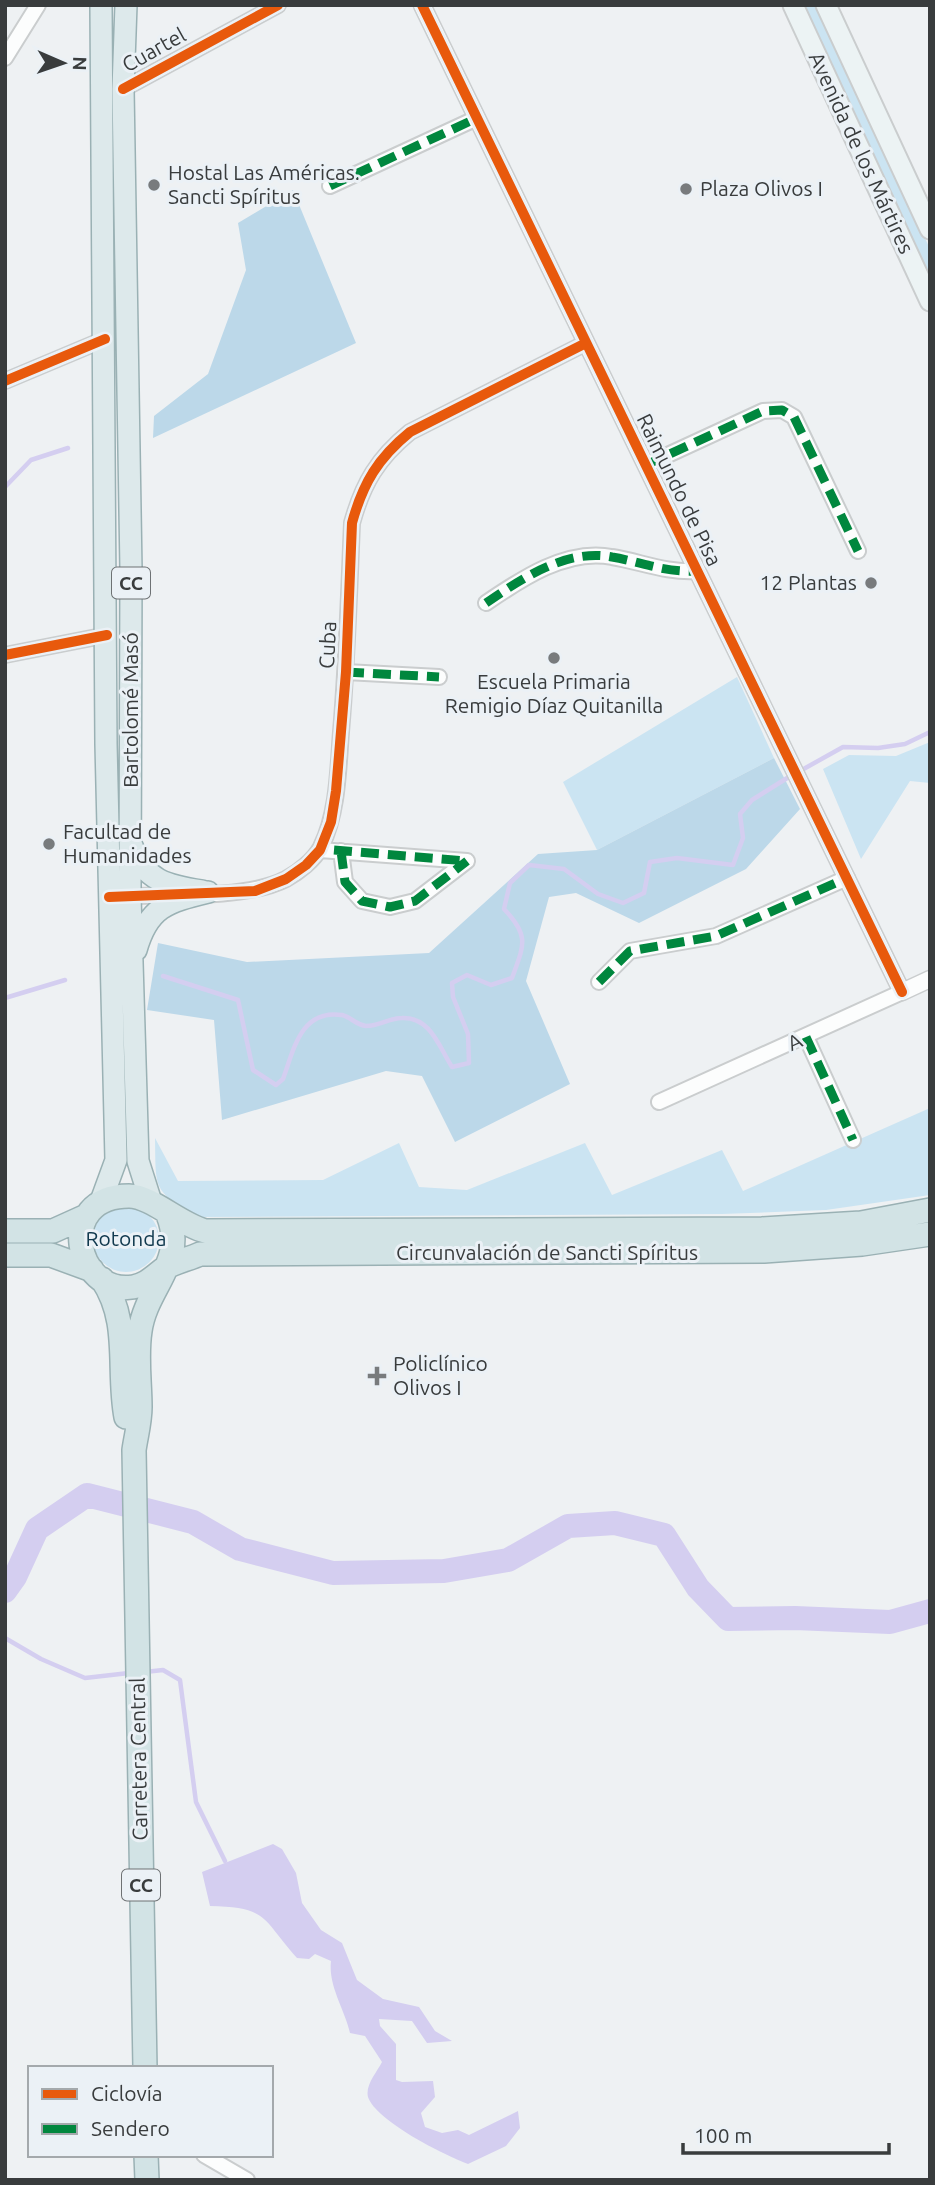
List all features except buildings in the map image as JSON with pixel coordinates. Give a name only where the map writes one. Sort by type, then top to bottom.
[{"type":"highway","points":[[101,1201],[127,1196],[159,1209]]},
{"type":"highway","name":"CC","points":[[101,1201],[84,1217],[80,1251],[112,1295],[122,1331],[125,1413],[134,1450]]},
{"type":"highway","name":"CC","points":[[134,1450],[140,1411],[140,1332],[152,1294],[166,1268],[174,1244],[174,1230],[159,1209]]},
{"type":"highway","name":"Circunvalación de Sancti Spíritus","points":[[159,1209],[205,1231],[762,1230],[861,1223],[930,1210]]},
{"type":"highway","points":[[5,1231],[52,1230],[84,1217]]},
{"type":"highway","name":"Circunvalación de Sancti Spíritus","points":[[166,1268],[200,1254],[764,1251],[862,1244],[930,1234]]},
{"type":"highway","points":[[5,1255],[51,1255],[115,1286],[131,1287],[143,1284],[166,1268]]},
{"type":"highway","name":"Carretera Central","points":[[134,1450],[145,2066]]},
{"type":"highway","points":[[146,2157],[147,2180]]},
{"type":"main road","name":"Bartolomé Masó","points":[[126,5],[123,89],[131,570],[132,973],[138,1161],[159,1209]]},
{"type":"main road","name":"Avenida de los Mártires","points":[[793,5],[930,301]]},
{"type":"main road","name":"Avenida de los Mártires","points":[[826,5],[930,229]]},
{"type":"main road","name":"Bartolomé Masó","points":[[98,9],[101,50],[105,339],[109,897],[116,1160],[101,1201]]},
{"type":"main road","points":[[101,50],[124,58]]},
{"type":"main road","points":[[130,842],[146,874],[161,882],[208,892]]},
{"type":"main road","points":[[132,973],[144,926],[158,909],[180,899],[208,892]]},
{"type":"street","points":[[5,58],[38,5]]},
{"type":"street","name":"Cuartel","points":[[123,89],[152,70],[278,5]]},
{"type":"street","name":"Raimundo de Pisa","points":[[422,5],[902,992]]},
{"type":"street","name":"Cuartel","points":[[124,58],[152,70]]},
{"type":"street","points":[[330,186],[477,118]]},
{"type":"street","points":[[5,381],[105,339]]},
{"type":"street","name":"Cuba","points":[[109,897],[255,891],[286,879],[306,865],[320,850],[331,822],[336,791],[346,672],[352,523],[358,503],[385,452],[410,432],[586,343]]},
{"type":"street","points":[[646,465],[763,411],[782,410],[794,417],[858,551]]},
{"type":"street","points":[[486,603],[548,567],[581,556],[609,556],[673,572],[697,571]]},
{"type":"street","points":[[5,655],[107,635]]},
{"type":"street","points":[[346,672],[439,677]]},
{"type":"street","points":[[320,850],[341,851],[467,860],[415,901],[390,907],[362,901],[345,883],[341,851]]},
{"type":"street","points":[[598,982],[630,951],[716,936],[847,878]]},
{"type":"street","name":"A","points":[[659,1102],[930,979]]},
{"type":"street","points":[[806,1037],[853,1140]]},
{"type":"street","points":[[207,2157],[247,2180]]},
{"type":"green space","points":[[800,5],[817,5],[930,249],[930,285]]},
{"type":"green space","points":[[737,677],[774,758],[597,850],[563,782]]},
{"type":"green space","points":[[930,742],[930,783],[910,781],[861,859],[823,769],[849,755],[896,756]]},
{"type":"green space","points":[[930,1108],[930,1195],[826,1210],[722,1214],[197,1217],[164,1194],[156,1168],[155,1138],[178,1181],[323,1180],[399,1143],[419,1187],[467,1190],[585,1143],[612,1195],[722,1150],[743,1191]]},
{"type":"green space","name":"Rotonda","points":[[120,1206],[132,1206],[144,1211],[154,1221],[159,1239],[157,1252],[144,1267],[132,1272],[120,1272],[108,1267],[98,1257],[93,1245],[93,1233],[98,1221],[108,1211]]},
{"type":"shaded area","points":[[293,190],[356,343],[153,438],[154,416],[208,374],[246,270],[238,223]]},
{"type":"shaded area","points":[[774,758],[800,809],[746,869],[639,923],[576,893],[549,897],[526,981],[570,1084],[455,1142],[422,1076],[386,1071],[222,1120],[214,1020],[147,1010],[158,943],[247,962],[429,953],[538,854],[597,850]]},
{"type":"shaded area","points":[[273,1844],[282,1849],[296,1873],[302,1903],[321,1930],[342,1943],[357,1980],[383,1999],[419,2007],[435,2031],[452,2041],[427,2043],[412,2021],[379,2019],[380,2026],[396,2044],[396,2080],[433,2081],[435,2097],[421,2113],[425,2127],[442,2133],[458,2130],[469,2135],[518,2111],[520,2128],[506,2146],[468,2164],[428,2145],[384,2116],[368,2097],[370,2083],[382,2062],[365,2036],[350,2033],[334,1989],[331,1961],[315,1954],[309,1959],[297,1958],[270,1925],[254,1913],[244,1909],[210,1906],[202,1872]]},
{"type":"waterway","points":[[5,487],[31,460],[68,448]]},
{"type":"waterway","points":[[800,771],[843,747],[878,748],[905,744],[930,732]]},
{"type":"waterway","points":[[163,976],[238,1000],[253,1070],[276,1085],[283,1079],[301,1034],[317,1018],[328,1015],[342,1015],[366,1026],[397,1018],[412,1019],[420,1022],[433,1035],[452,1067],[469,1063],[468,1034],[453,997],[452,983],[467,975],[491,985],[512,978],[522,941],[518,927],[504,909],[510,883],[529,865],[564,869],[598,894],[623,903],[644,893],[650,862],[677,858],[733,865],[743,838],[740,814],[752,800],[792,775]]},
{"type":"waterway","points":[[5,998],[65,980]]},
{"type":"waterway","points":[[5,1591],[15,1577],[37,1529],[87,1495],[193,1522],[240,1549],[333,1573],[444,1571],[508,1560],[568,1526],[615,1523],[664,1535],[698,1588],[728,1619],[795,1618],[890,1622],[930,1611]]},
{"type":"waterway","points":[[5,1638],[41,1659],[85,1678],[129,1673]]},
{"type":"waterway","points":[[145,1672],[163,1670],[180,1680],[196,1802],[225,1861]]},
{"type":"marked path","points":[[330,186],[477,118]]},
{"type":"marked path","points":[[646,465],[763,411],[782,410],[794,417],[858,551]]},
{"type":"marked path","points":[[486,603],[529,576],[578,557],[595,555],[664,569],[697,571]]},
{"type":"marked path","points":[[346,672],[439,677]]},
{"type":"marked path","points":[[334,850],[467,861]]},
{"type":"marked path","points":[[341,851],[345,882],[362,901],[390,907],[415,901],[467,861]]},
{"type":"marked path","points":[[599,982],[630,951],[716,936],[847,878]]},
{"type":"marked path","points":[[806,1037],[853,1140]]},
{"type":"cycle path","points":[[123,89],[278,5]]},
{"type":"cycle path","points":[[422,5],[902,992]]},
{"type":"cycle path","points":[[5,381],[105,339]]},
{"type":"cycle path","points":[[109,897],[255,891],[286,879],[306,865],[320,850],[331,822],[336,791],[346,672],[352,523],[367,483],[380,462],[410,432],[586,343]]},
{"type":"cycle path","points":[[5,655],[107,635]]},
{"type":"place","name":"Hostal Las Américas. Sancti Spíritus","points":[[154,185]]},
{"type":"place","name":"Plaza Olivos I","points":[[686,189]]},
{"type":"place","name":"12 Plantas","points":[[871,583]]},
{"type":"place","name":"Escuela Primaria Remigio Díaz Quitanilla","points":[[554,658]]},
{"type":"place","name":"Facultad de Humanidades","points":[[49,844]]},
{"type":"place","name":"Policlínico Olivos I","points":[[377,1376]]}]
